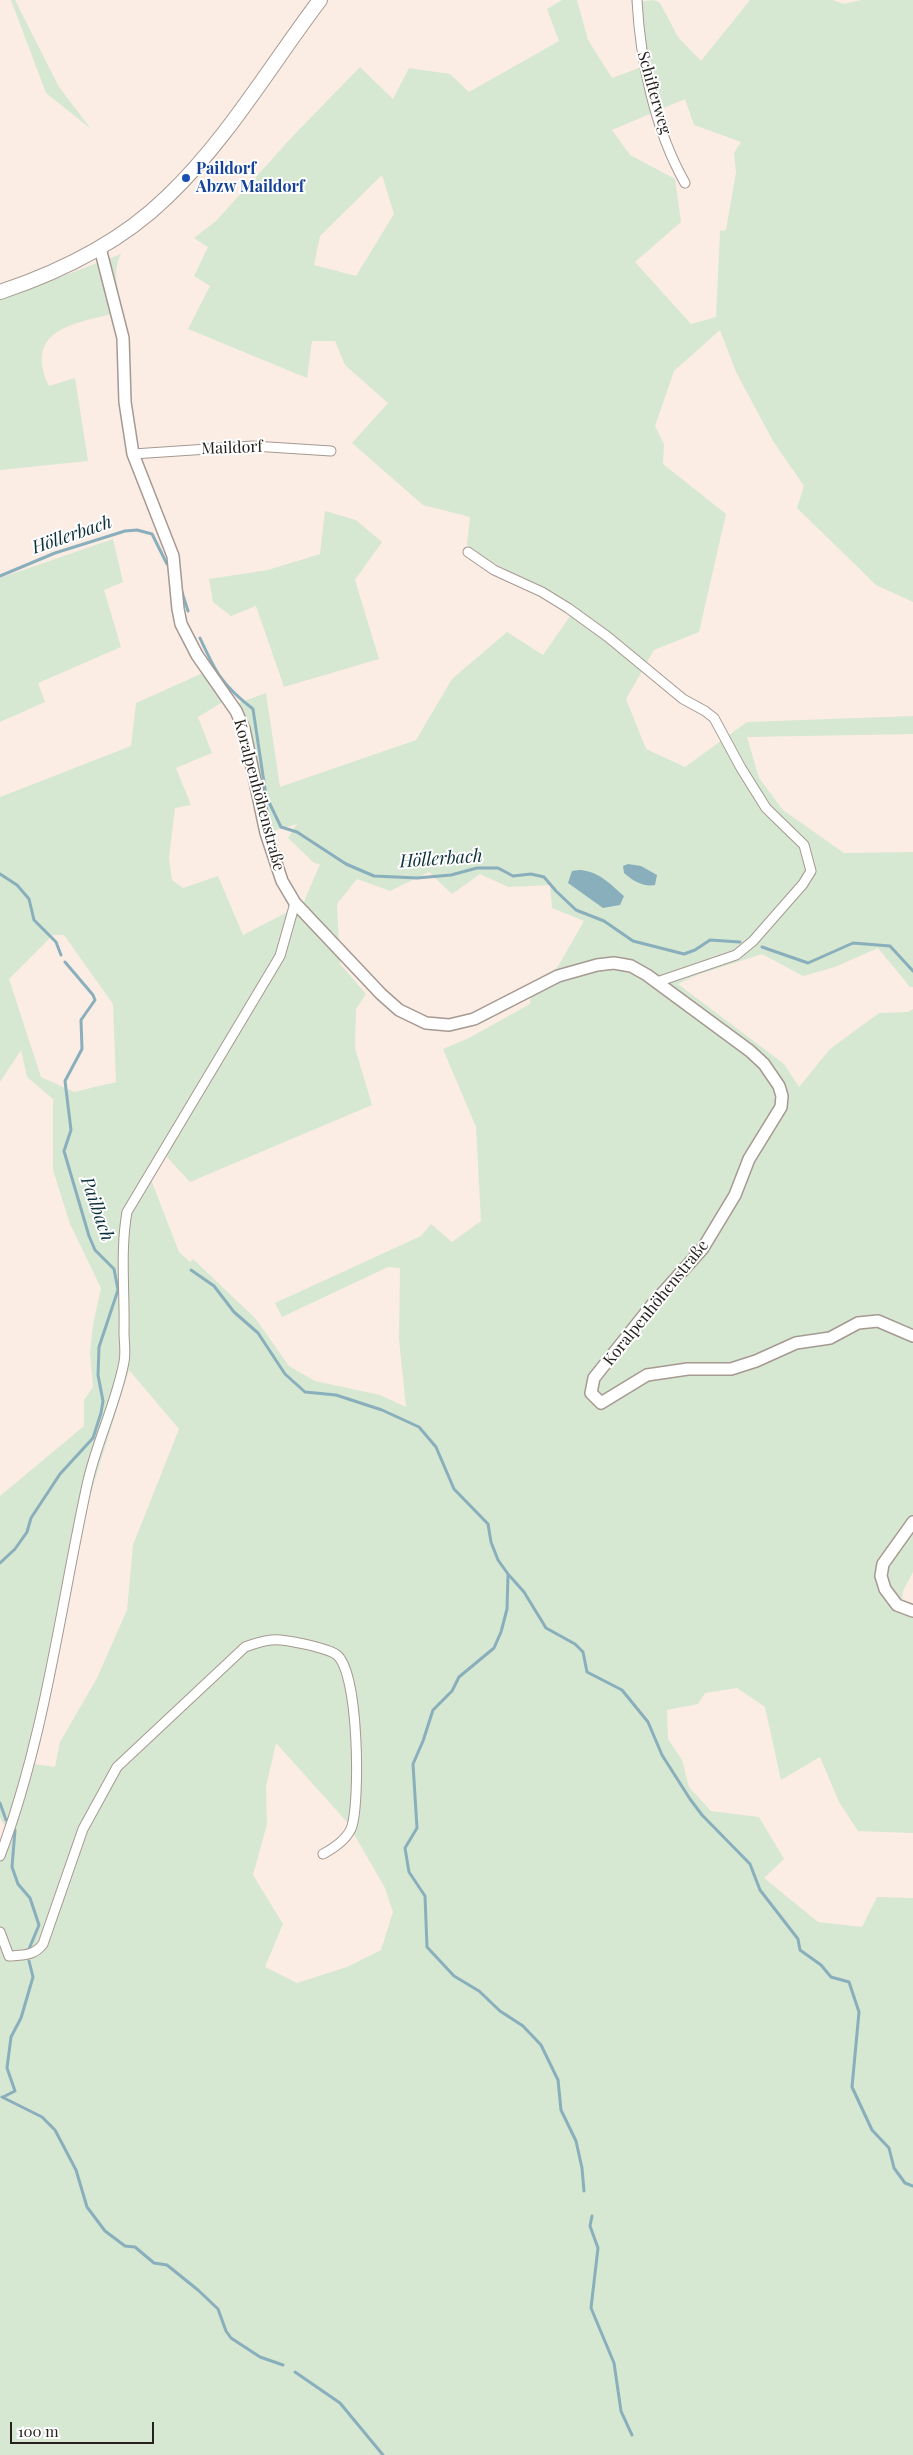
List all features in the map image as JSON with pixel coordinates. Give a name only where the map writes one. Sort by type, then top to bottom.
[{"type":"main road","points":[[0,292],[36,278],[100,248],[147,215],[186,178],[217,142],[320,0]]},
{"type":"street","name":"Schifterweg","points":[[638,0],[643,66],[677,170],[685,183]]},
{"type":"street","name":"Koralpenhöhenstraße","points":[[100,248],[123,338],[125,402],[132,454],[173,556],[178,609],[182,624],[197,655],[236,711],[244,728],[266,833],[282,881],[295,903],[381,994],[399,1010],[426,1023],[449,1025],[474,1019],[558,976],[596,965],[614,963],[631,966],[657,982],[764,1064],[779,1086],[782,1096],[781,1107],[749,1159],[735,1195],[703,1248],[652,1305],[594,1378],[592,1393],[601,1403],[647,1375],[688,1369],[731,1369],[756,1361],[796,1343],[830,1338],[858,1323],[878,1321],[913,1336]]},
{"type":"street","name":"Maildorf","points":[[132,454],[253,446],[332,451]]},
{"type":"street","points":[[468,552],[494,570],[542,592],[568,608],[608,637],[683,699],[714,718],[755,794],[766,808],[798,838],[807,852],[811,871],[807,878],[753,941],[736,955],[657,982]]},
{"type":"street","points":[[0,1856],[13,1822],[27,1768],[61,1620],[87,1484],[124,1361],[126,1297],[122,1240],[127,1212],[280,956],[295,903]]},
{"type":"street","points":[[913,1522],[883,1564],[881,1576],[885,1589],[897,1605],[913,1612]]},
{"type":"street","points":[[0,1932],[9,1956],[31,1955],[38,1950],[42,1944],[83,1829],[117,1767],[245,1646],[272,1640],[313,1646],[337,1655],[348,1674],[353,1704],[357,1800],[352,1828],[336,1848],[323,1854]]},
{"type":"green space","points":[[11,0],[15,0],[59,87],[91,129],[46,93]]},
{"type":"green space","points":[[562,0],[577,0],[588,40],[612,78],[639,68],[636,2],[654,0],[660,3],[678,37],[701,61],[750,0],[832,0],[844,4],[861,0],[913,0],[913,602],[876,585],[797,508],[804,486],[773,441],[736,372],[720,330],[674,371],[655,426],[664,444],[663,464],[726,514],[699,632],[654,650],[626,699],[646,749],[685,767],[747,722],[913,716],[913,734],[747,737],[759,778],[783,810],[844,853],[913,852],[913,987],[910,987],[878,948],[835,967],[803,976],[762,954],[697,975],[678,984],[784,1064],[799,1087],[830,1049],[879,1013],[908,1012],[913,1009],[913,1572],[903,1591],[902,1602],[913,1606],[913,1833],[858,1831],[839,1802],[820,1757],[781,1780],[765,1707],[737,1688],[705,1693],[698,1704],[667,1710],[668,1739],[682,1760],[689,1787],[711,1811],[759,1817],[784,1859],[764,1878],[818,1922],[862,1927],[877,1897],[913,1898],[913,2455],[0,2455],[0,1842],[6,1827],[0,1818],[0,1496],[84,1426],[84,1400],[93,1387],[90,1353],[93,1325],[101,1288],[70,1224],[53,1170],[53,1099],[27,1077],[21,1050],[0,1082],[0,797],[131,746],[136,703],[212,669],[233,696],[198,717],[212,753],[176,768],[191,805],[175,808],[169,858],[172,880],[183,888],[218,876],[243,935],[303,904],[320,864],[314,863],[288,838],[297,824],[270,832],[246,720],[239,703],[266,693],[280,787],[416,740],[452,679],[507,632],[543,655],[575,609],[473,551],[467,544],[470,517],[423,505],[352,443],[388,403],[345,365],[335,341],[312,341],[307,378],[188,329],[210,286],[194,276],[208,247],[194,238],[216,221],[292,137],[360,67],[393,99],[409,68],[450,74],[469,92],[559,41],[547,9]],"holes":[[[685,99],[694,125],[741,142],[734,153],[736,172],[726,230],[720,231],[716,317],[691,324],[635,262],[681,222],[675,179],[630,155],[612,130]],[[382,175],[394,214],[356,276],[314,265],[320,236]],[[429,872],[452,894],[480,874],[508,887],[550,885],[552,908],[584,921],[557,968],[532,982],[530,1004],[469,1038],[443,1049],[476,1127],[481,1221],[452,1242],[431,1224],[421,1236],[275,1303],[282,1317],[388,1267],[400,1268],[399,1339],[406,1407],[380,1395],[315,1381],[289,1366],[255,1318],[193,1259],[190,1262],[179,1252],[150,1177],[166,1156],[190,1182],[372,1105],[355,1048],[356,1009],[366,994],[340,964],[337,904],[357,879],[390,891]],[[53,935],[64,935],[113,1004],[116,1082],[74,1092],[41,1077],[9,979]],[[129,1370],[179,1429],[133,1545],[127,1610],[97,1678],[60,1742],[55,1767],[34,1764],[85,1512]],[[276,1743],[347,1822],[385,1888],[393,1912],[381,1950],[347,1967],[297,1983],[265,1967],[283,1924],[253,1875],[267,1824],[266,1787]]]},
{"type":"green space","points":[[121,254],[116,275],[123,311],[74,324],[60,331],[49,339],[43,351],[42,366],[49,386],[75,378],[88,461],[0,470],[0,300]]},
{"type":"green space","points":[[325,511],[356,520],[382,542],[355,580],[379,659],[284,687],[256,606],[231,616],[213,602],[209,579],[268,570],[320,554]]},
{"type":"green space","points":[[113,539],[123,582],[104,590],[121,647],[38,683],[45,702],[0,722],[0,578]]},
{"type":"water","points":[[628,864],[641,866],[657,875],[655,885],[642,884],[627,876],[624,873],[623,866]]},
{"type":"water","points":[[579,870],[592,873],[614,887],[624,896],[620,905],[603,908],[568,883],[572,871]]},
{"type":"waterway","name":"Höllerbach","points":[[0,576],[55,553],[125,531],[137,530],[152,534],[167,564]]},
{"type":"waterway","name":"Höllerbach","points":[[181,589],[188,611]]},
{"type":"waterway","name":"Höllerbach","points":[[200,638],[221,678],[234,693],[253,709],[266,796],[281,827],[297,832],[346,864],[374,876],[417,878],[451,875],[477,868],[498,868],[513,876],[531,874],[544,877],[576,910],[604,921],[633,941],[684,954],[695,950],[710,940],[740,942]]},
{"type":"waterway","name":"Pailbach","points":[[0,874],[17,885],[29,899],[34,920],[56,942],[61,955]]},
{"type":"waterway","name":"Höllerbach","points":[[762,947],[808,963],[853,943],[890,946],[913,971]]},
{"type":"waterway","name":"Pailbach","points":[[0,1563],[15,1549],[27,1532],[31,1518],[60,1474],[93,1438],[103,1401],[98,1375],[99,1347],[118,1290],[114,1269],[95,1250],[89,1236],[64,1151],[71,1130],[65,1081],[82,1049],[81,1020],[95,1000],[93,995],[65,962]]},
{"type":"waterway","points":[[191,1270],[214,1286],[234,1312],[258,1333],[285,1374],[305,1392],[336,1395],[382,1410],[419,1427],[436,1447],[454,1489],[488,1524],[491,1542],[498,1560],[524,1592],[546,1628],[575,1644],[583,1652],[587,1672],[622,1690],[648,1722],[662,1755],[690,1799],[702,1815],[750,1864],[760,1890],[798,1939],[800,1950],[821,1965],[831,1977],[849,1982],[859,2012],[852,2087],[872,2130],[889,2148],[894,2168],[905,2183],[913,2186]]},
{"type":"waterway","points":[[508,1574],[507,1609],[501,1632],[494,1648],[459,1677],[452,1691],[433,1710],[413,1764],[417,1828],[405,1848],[409,1872],[425,1896],[427,1947],[454,1976],[479,1991],[500,2011],[523,2026],[541,2045],[558,2080],[561,2110],[576,2141],[582,2168],[584,2191]]},
{"type":"waterway","points":[[0,1803],[6,1820]]},
{"type":"waterway","points":[[15,1830],[12,1867],[18,1884],[30,1898],[39,1925],[29,1949]]},
{"type":"waterway","points":[[3,2097],[15,2091],[7,2068],[11,2037],[21,2018],[33,1977],[29,1961]]},
{"type":"waterway","points":[[2,2097],[42,2117],[55,2130],[76,2170],[87,2207],[105,2231],[125,2246],[135,2247],[154,2263],[167,2265],[218,2309],[226,2331],[231,2338],[260,2357],[283,2365]]},
{"type":"waterway","points":[[592,2216],[590,2226],[598,2248],[591,2308],[614,2363],[621,2411],[632,2435]]},
{"type":"waterway","points":[[295,2372],[340,2403],[383,2455]]},
{"type":"place","name":"Paildorf Abzw Maildorf","points":[[186,178]]}]
